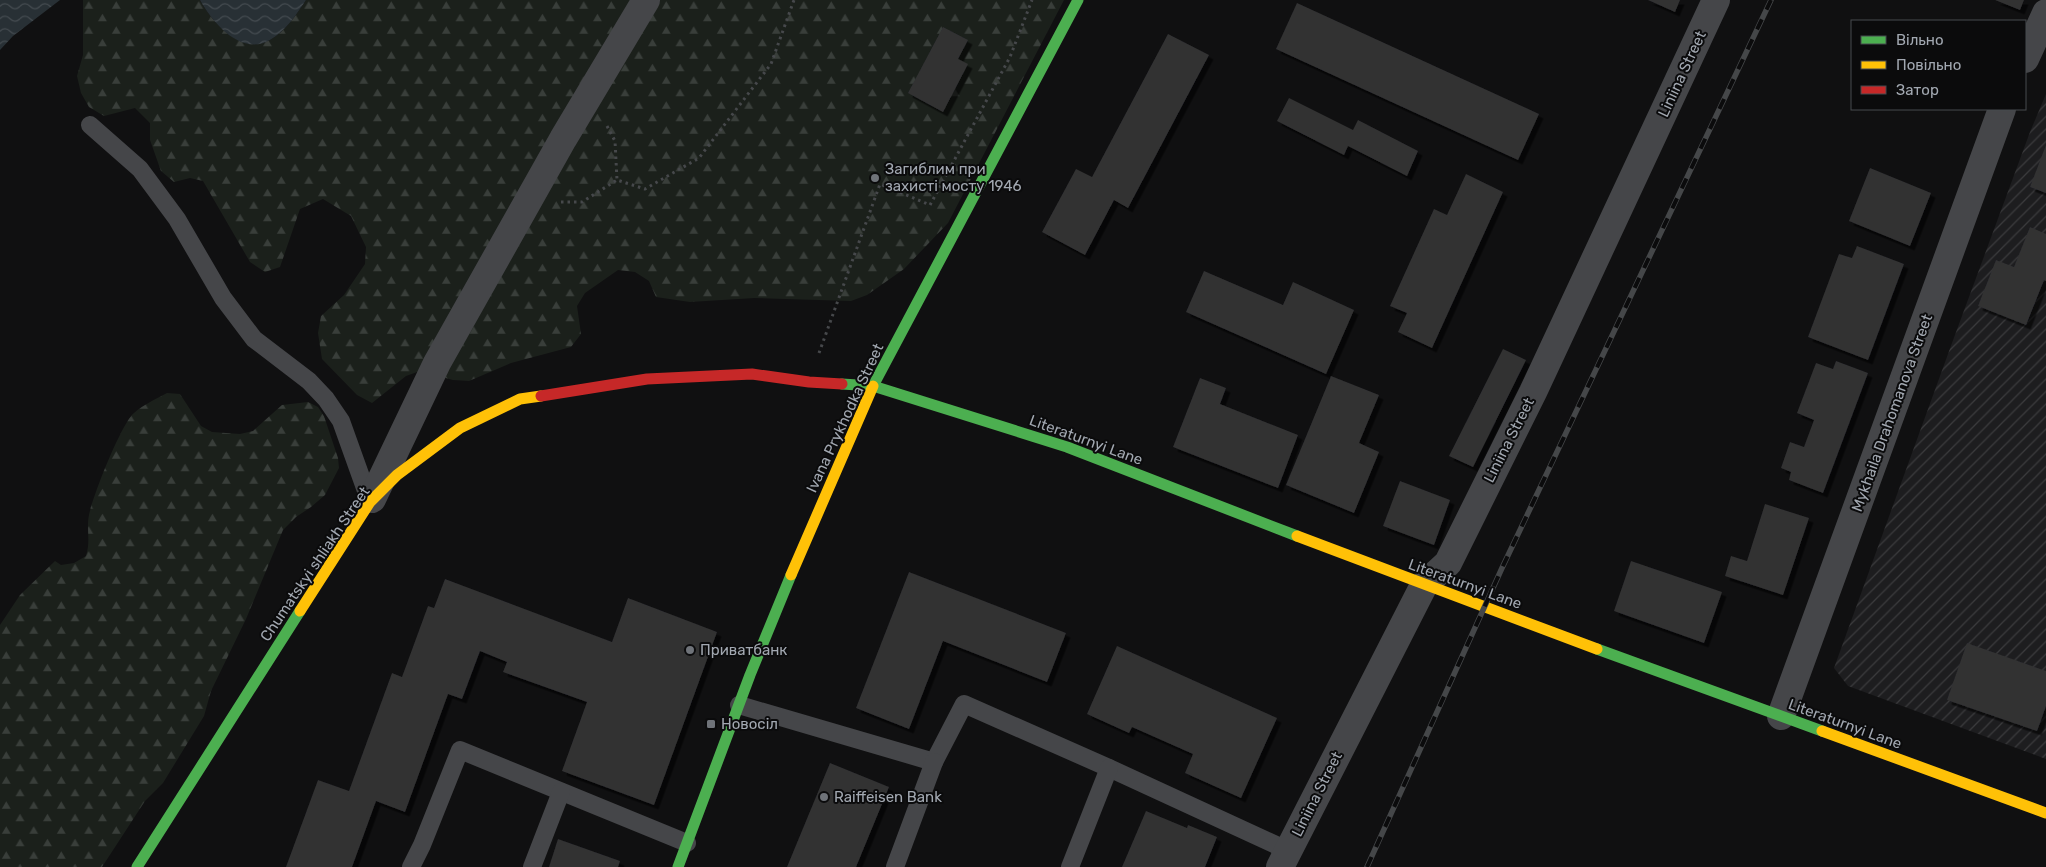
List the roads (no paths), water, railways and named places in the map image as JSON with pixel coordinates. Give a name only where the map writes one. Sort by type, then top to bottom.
[{"type":"main road","name":"Ivana Prykhodka Street","points":[[678,867],[739,705],[807,535],[873,386],[1078,0]]},
{"type":"main road","name":"Chumatskyi shliakh Street","points":[[137,867],[370,502],[397,475],[460,428],[520,399],[647,379],[752,374],[809,382],[873,386]]},
{"type":"main road","name":"Literaturnyi Lane","points":[[873,386],[1067,447],[1424,585],[2046,813]]},
{"type":"street","points":[[370,502],[437,363],[582,107],[646,0]]},
{"type":"street","name":"Liniina Street","points":[[1284,859],[1424,585],[1448,562],[1534,392],[1716,0]]},
{"type":"street","points":[[2026,57],[2046,13]]},
{"type":"street","name":"Mykhaila Drahomanova Street","points":[[1781,716],[2002,110]]},
{"type":"lane","points":[[90,125],[140,169],[177,219],[223,298],[254,339],[309,381],[326,399],[341,421],[370,502]]},
{"type":"lane","points":[[895,867],[934,762],[964,704],[1110,768],[1284,859]]},
{"type":"lane","points":[[739,705],[934,762]]},
{"type":"lane","points":[[411,867],[422,845],[460,750],[688,843]]},
{"type":"lane","points":[[1070,867],[1110,768]]},
{"type":"lane","points":[[532,867],[561,792]]},
{"type":"water","points":[[0,0],[60,0],[13,36],[0,50]]},
{"type":"water","points":[[200,0],[306,0],[281,32],[270,40],[259,44],[249,44],[238,41],[220,27]]},
{"type":"railway","points":[[1367,867],[1502,568],[1771,0]]},
{"type":"place","name":"Загиблим при захисті мосту 1946","points":[[875,178]]},
{"type":"place","name":"Приватбанк","points":[[690,650]]},
{"type":"place","name":"Новосіл","points":[[711,724]]},
{"type":"place","name":"Raiffeisen Bank","points":[[824,797]]}]
